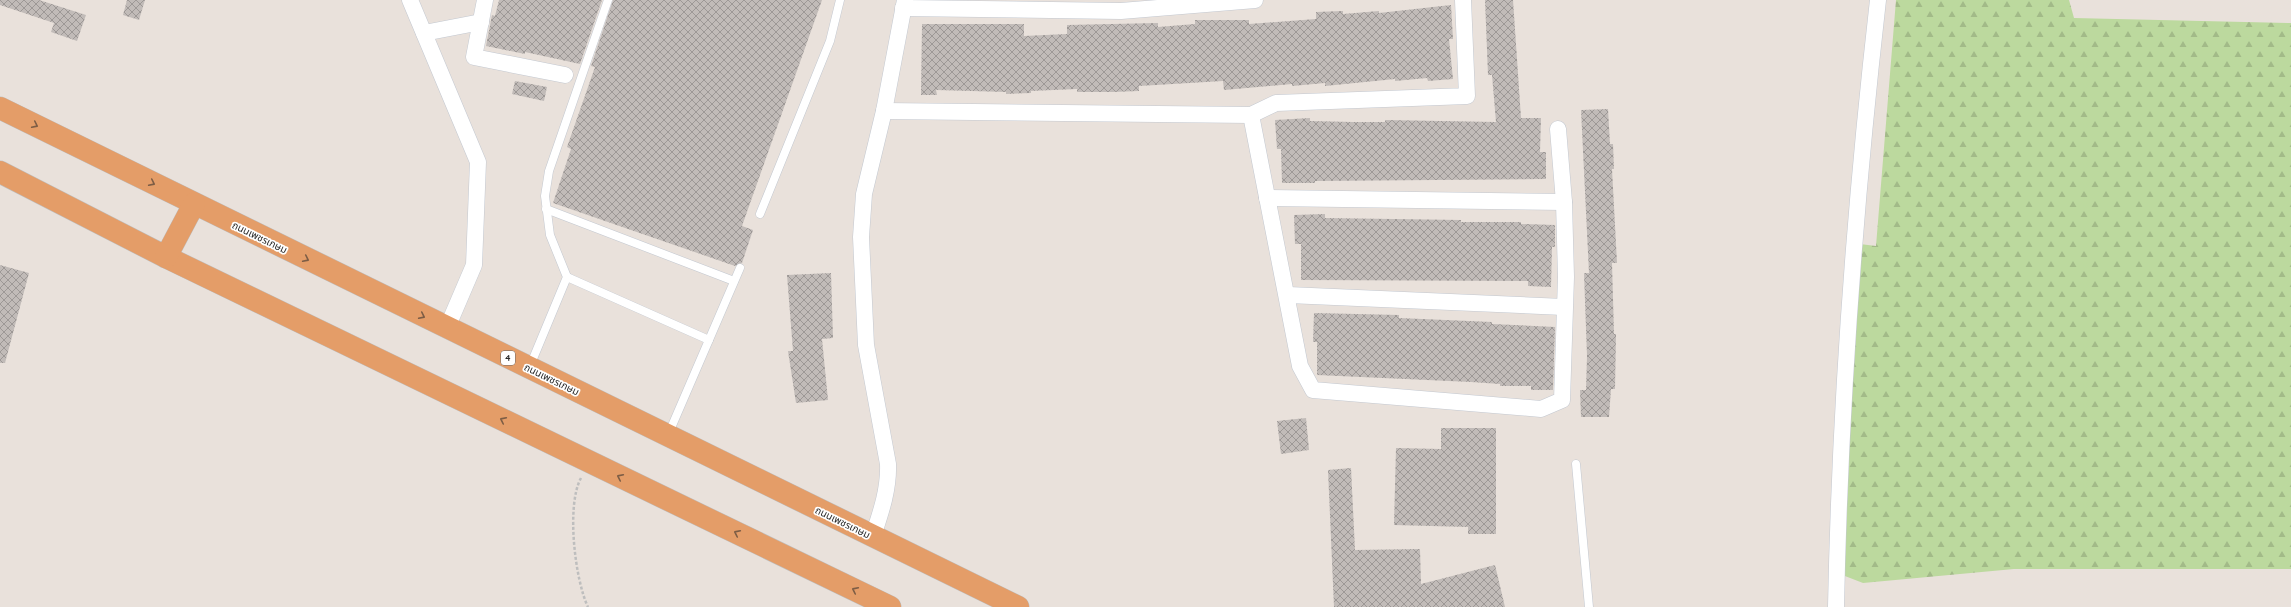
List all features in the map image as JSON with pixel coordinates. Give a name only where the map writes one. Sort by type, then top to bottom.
[{"type":"highway","name":"ถนนเพชรเกษม","points":[[0,108],[1018,607]]},
{"type":"highway","points":[[0,172],[166,257],[890,607]]},
{"type":"highway","points":[[166,257],[194,204]]},
{"type":"street","points":[[410,0],[478,162],[474,265],[447,328]]},
{"type":"street","points":[[485,0],[474,57],[565,75]]},
{"type":"street","points":[[873,536],[884,500],[888,478],[888,464],[866,345],[861,237],[864,194],[884,112],[904,4],[1121,11],[1255,0]]},
{"type":"street","points":[[884,112],[1251,115],[1276,103],[1467,96],[1463,0]]},
{"type":"street","points":[[1836,607],[1839,476],[1854,242],[1878,0]]},
{"type":"street","points":[[424,33],[480,22]]},
{"type":"street","points":[[1251,115],[1288,295],[1300,366],[1313,390],[1541,409],[1562,400],[1566,277],[1564,202],[1558,129]]},
{"type":"street","points":[[1267,198],[1564,202]]},
{"type":"street","points":[[1288,295],[1564,307]]},
{"type":"lane","points":[[529,368],[566,277],[550,235],[545,196],[549,171],[608,0]]},
{"type":"lane","points":[[760,214],[830,41],[840,0]]},
{"type":"lane","points":[[546,209],[734,281]]},
{"type":"lane","points":[[667,436],[740,268]]},
{"type":"lane","points":[[566,277],[708,340]]},
{"type":"lane","points":[[1576,464],[1589,607]]},
{"type":"path","points":[[588,607],[581,592],[572,518],[580,480],[592,463]]},
{"type":"green space","points":[[1896,0],[2069,0],[2074,18],[2291,23],[2291,569],[2014,569],[1863,583],[1832,571],[1860,244],[1876,246]]},
{"type":"building","points":[[0,0],[39,0],[86,15],[77,41],[51,32],[54,23],[0,5]]},
{"type":"building","points":[[127,0],[145,0],[139,20],[123,15]]},
{"type":"building","points":[[499,0],[602,0],[580,64],[525,52],[525,54],[486,46],[492,15],[495,16]]},
{"type":"building","points":[[613,0],[822,0],[742,226],[753,230],[742,263],[735,266],[553,203],[571,149],[567,147],[595,67],[591,66]]},
{"type":"building","points":[[1485,0],[1513,0],[1521,118],[1541,118],[1540,152],[1546,152],[1546,179],[1315,181],[1315,183],[1282,183],[1281,149],[1277,149],[1275,120],[1310,118],[1310,121],[1353,122],[1385,122],[1385,120],[1496,122],[1492,75],[1488,75]]},
{"type":"building","points":[[1451,5],[1453,39],[1449,39],[1453,79],[1428,81],[1427,78],[1395,81],[1395,79],[1325,86],[1325,83],[1292,86],[1292,84],[1224,90],[1223,81],[1139,86],[1139,91],[1077,92],[1077,89],[1031,91],[1031,93],[1006,94],[1006,92],[936,90],[937,95],[921,95],[922,24],[1024,24],[1024,36],[1067,34],[1067,25],[1158,23],[1158,27],[1195,24],[1195,20],[1249,20],[1249,24],[1316,19],[1316,12],[1343,11],[1343,14],[1379,11],[1379,13]]},
{"type":"building","points":[[515,81],[547,87],[544,101],[512,94]]},
{"type":"building","points":[[1608,109],[1610,144],[1613,144],[1614,169],[1612,169],[1617,263],[1612,263],[1614,334],[1616,334],[1615,389],[1611,389],[1609,417],[1581,417],[1580,390],[1586,390],[1587,356],[1584,273],[1589,273],[1581,110]]},
{"type":"building","points":[[1325,214],[1325,218],[1461,220],[1461,222],[1521,222],[1521,224],[1555,225],[1555,247],[1552,247],[1551,287],[1528,286],[1528,281],[1301,280],[1301,244],[1295,244],[1294,215]]},
{"type":"building","points":[[0,265],[29,273],[5,363],[0,363]]},
{"type":"building","points":[[831,273],[833,338],[822,339],[828,400],[796,403],[788,351],[793,351],[787,275]]},
{"type":"building","points":[[1314,313],[1399,315],[1399,318],[1492,322],[1492,324],[1555,327],[1553,390],[1531,390],[1531,386],[1500,386],[1500,384],[1471,382],[1317,375],[1317,342],[1313,342]]},
{"type":"building","points":[[1306,418],[1309,450],[1281,454],[1277,421]]},
{"type":"building","points":[[1441,428],[1496,428],[1496,534],[1468,534],[1468,527],[1394,525],[1396,448],[1441,449]]},
{"type":"building","points":[[1351,468],[1355,550],[1420,549],[1421,584],[1495,565],[1505,607],[1334,607],[1328,470]]}]
